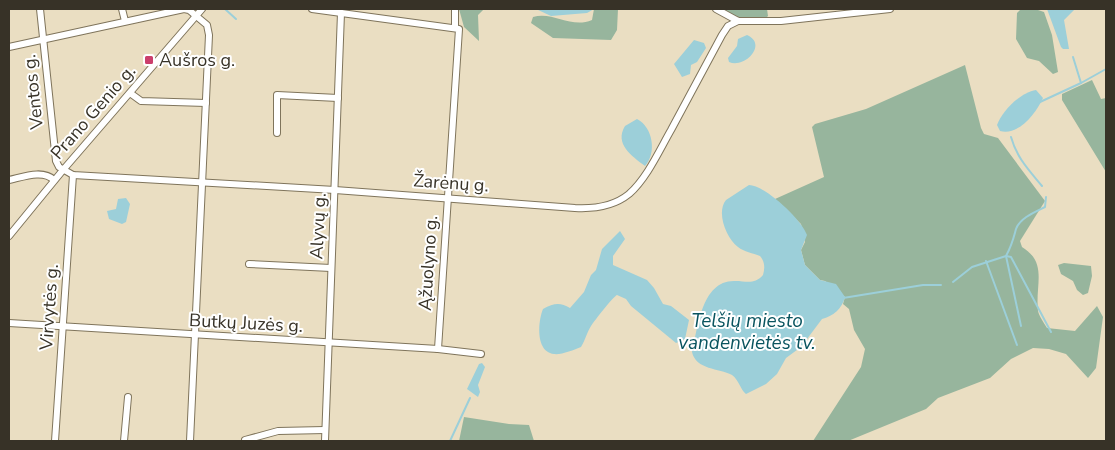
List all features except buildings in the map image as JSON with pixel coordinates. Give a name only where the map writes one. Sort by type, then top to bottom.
[{"type":"street","name":"Ventos g.","points":[[40,9],[55,154],[57,164],[63,170]]},
{"type":"street","points":[[122,9],[125,21]]},
{"type":"street","points":[[9,47],[184,9],[204,21],[209,30],[190,441]]},
{"type":"street","name":"Prano Genio g.","points":[[9,236],[54,180],[202,9]]},
{"type":"street","points":[[312,9],[457,28]]},
{"type":"street","name":"Ąžuolyno g.","points":[[438,348],[453,142],[457,28],[455,9]]},
{"type":"street","points":[[716,9],[738,21],[781,21],[890,9]]},
{"type":"street","name":"Alyvų g.","points":[[325,441],[341,13]]},
{"type":"street","name":"Žarėnų g.","points":[[63,170],[73,174],[587,208],[613,203],[628,195],[638,184],[659,152],[722,35],[728,26],[738,21]]},
{"type":"street","points":[[130,93],[141,101],[206,103]]},
{"type":"street","points":[[277,133],[277,95],[338,98]]},
{"type":"street","points":[[9,180],[41,174],[48,175],[54,180]]},
{"type":"street","name":"Virvytės g.","points":[[55,441],[73,174]]},
{"type":"street","points":[[249,264],[331,268]]},
{"type":"street","name":"Butkų Juzės g.","points":[[9,323],[438,348],[481,354]]},
{"type":"street","points":[[124,441],[128,396]]},
{"type":"street","points":[[245,440],[278,431],[325,430]]},
{"type":"green space","points":[[459,9],[484,9],[478,15],[479,41],[464,27]]},
{"type":"green space","points":[[594,9],[618,9],[617,30],[611,40],[553,38],[531,23],[533,17],[540,16],[584,22],[592,20]]},
{"type":"green space","points":[[719,9],[767,9],[768,16],[766,18],[738,18]]},
{"type":"green space","points":[[1021,9],[1035,9],[1044,12],[1052,35],[1058,72],[1053,74],[1039,61],[1027,58],[1016,39],[1017,13]]},
{"type":"green space","points":[[965,65],[984,134],[998,138],[1045,201],[1020,241],[1022,247],[1030,253],[1038,267],[1039,315],[1047,328],[1075,331],[1097,306],[1103,317],[1096,368],[1088,378],[1066,354],[1049,349],[1033,348],[1011,359],[990,378],[938,398],[926,409],[848,441],[813,441],[861,367],[865,349],[854,330],[849,309],[843,304],[845,297],[825,281],[820,280],[805,265],[801,250],[805,242],[801,224],[775,199],[824,177],[812,127],[815,124],[866,109]]},
{"type":"green space","points":[[1092,80],[1101,99],[1106,98],[1106,172],[1062,100],[1062,94]]},
{"type":"green space","points":[[1064,263],[1091,266],[1092,276],[1088,293],[1083,295],[1077,290],[1073,281],[1061,274],[1058,265]]},
{"type":"green space","points":[[464,417],[529,425],[534,441],[459,441]]},
{"type":"water","points":[[536,9],[594,9],[587,13],[551,16]]},
{"type":"water","points":[[1047,9],[1075,9],[1064,20],[1069,49],[1061,47]]},
{"type":"water","points":[[747,35],[753,39],[755,44],[752,55],[742,62],[729,62],[728,58],[737,46],[738,39]]},
{"type":"water","points":[[694,40],[704,43],[706,48],[697,62],[691,65],[690,74],[682,77],[674,64]]},
{"type":"water","points":[[1036,90],[1043,98],[1026,122],[1014,130],[1000,131],[997,125],[1008,108],[1024,94]]},
{"type":"water","points":[[637,119],[647,128],[652,141],[651,154],[645,166],[623,144],[622,132],[625,126]]},
{"type":"water","name":"Telšių miesto vandenvietės tv.","points":[[749,185],[773,197],[798,221],[807,235],[801,250],[805,265],[820,280],[836,284],[845,297],[842,305],[830,316],[822,319],[801,347],[786,358],[777,374],[766,384],[746,394],[732,375],[703,365],[694,358],[692,352],[703,307],[715,288],[724,283],[757,280],[763,275],[764,265],[762,258],[740,249],[734,243],[726,231],[722,218],[723,205],[726,200]]},
{"type":"water","points":[[126,198],[130,204],[126,222],[122,224],[109,219],[107,211],[116,209],[118,199]]},
{"type":"water","points":[[620,231],[625,239],[613,256],[613,265],[647,280],[663,304],[671,306],[689,320],[685,339],[676,343],[631,306],[626,299],[617,295],[591,326],[581,347],[560,354],[548,352],[541,342],[539,328],[543,309],[557,304],[570,308],[584,292],[591,275],[596,270],[602,249]]},
{"type":"water","points":[[482,363],[485,367],[478,385],[480,392],[478,397],[467,389],[479,364]]},
{"type":"waterway","points":[[225,9],[236,19]]},
{"type":"waterway","points":[[1040,102],[1081,83],[1073,57]]},
{"type":"waterway","points":[[1081,83],[1106,69]]},
{"type":"waterway","points":[[1011,137],[1020,157],[1042,186]]},
{"type":"waterway","points":[[953,282],[972,267],[1006,256],[1018,225],[1028,216],[1045,207],[1046,197]]},
{"type":"waterway","points":[[1006,256],[1011,257],[1051,332]]},
{"type":"waterway","points":[[1006,256],[1021,326]]},
{"type":"waterway","points":[[986,261],[1017,345]]},
{"type":"waterway","points":[[843,298],[923,285],[941,285]]},
{"type":"waterway","points":[[450,441],[470,398]]},
{"type":"place","name":"Aušros g.","points":[[149,60]]}]
